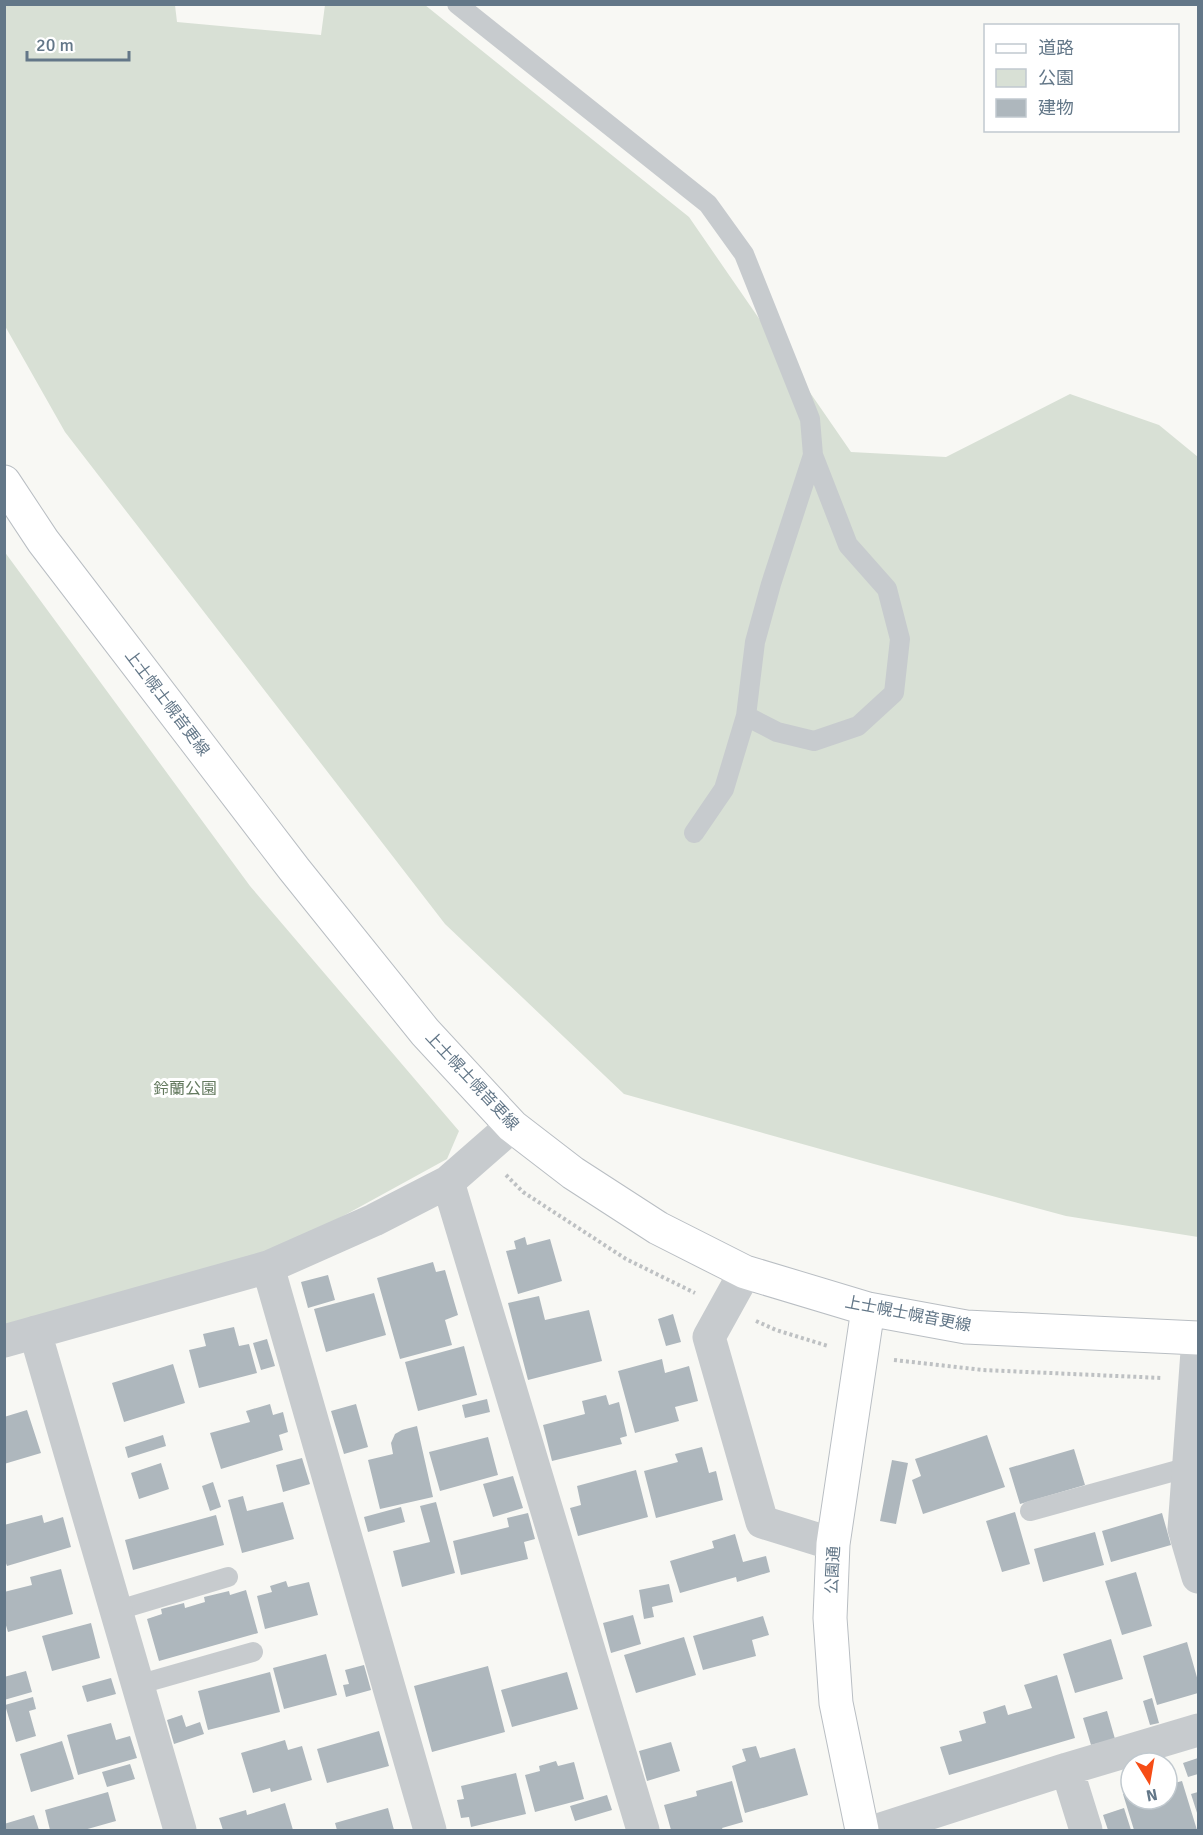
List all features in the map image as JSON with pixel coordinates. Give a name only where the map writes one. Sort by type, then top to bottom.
[{"type":"main road","name":"上士幌士幌音更線","points":[[4,482],[50,550],[294,869],[425,1032],[512,1126],[573,1173],[658,1228],[745,1272],[868,1309],[966,1327],[1198,1338]]},
{"type":"main road","name":"公園通","points":[[862,1830],[836,1702],[830,1617],[833,1544],[868,1309]]},
{"type":"street","points":[[180,1830],[115,1611],[20,1337],[268,1267],[374,1220],[448,1182],[512,1126]]},
{"type":"street","points":[[448,1182],[643,1830]]},
{"type":"street","points":[[268,1267],[429,1830]]},
{"type":"street","points":[[745,1272],[710,1336],[762,1522],[833,1544]]},
{"type":"street","points":[[1198,1338],[1184,1529],[1198,1577]]},
{"type":"street","points":[[878,1830],[1066,1769],[1198,1730]]},
{"type":"street","points":[[1066,1769],[1086,1830]]},
{"type":"lane","points":[[457,4],[708,204],[744,255],[810,419],[813,455],[849,545],[886,589],[900,639],[894,693],[858,726],[814,741],[777,732],[746,716]]},
{"type":"lane","points":[[694,833],[724,789],[746,716],[755,642],[771,584],[813,455]]},
{"type":"lane","points":[[1030,1511],[1189,1467]]},
{"type":"lane","points":[[115,1611],[228,1577]]},
{"type":"lane","points":[[137,1685],[253,1652]]},
{"type":"green space","points":[[4,5],[175,5],[177,22],[321,35],[325,5],[425,5],[689,217],[851,452],[946,457],[1070,394],[1159,425],[1198,457],[1198,1237],[1066,1216],[624,1094],[445,924],[65,432],[5,326]]},
{"type":"green space","name":"鈴蘭公園","points":[[4,551],[250,886],[459,1131],[447,1159],[283,1249],[4,1327]]},
{"type":"building","points":[[525,1237],[527,1245],[550,1239],[562,1281],[518,1294],[506,1251],[516,1249],[514,1241]]},
{"type":"building","points":[[433,1262],[436,1272],[445,1270],[458,1315],[445,1320],[452,1345],[400,1359],[377,1278]]},
{"type":"building","points":[[328,1275],[335,1300],[308,1308],[301,1282]]},
{"type":"building","points":[[374,1293],[386,1335],[326,1352],[314,1309]]},
{"type":"building","points":[[539,1296],[545,1320],[589,1310],[602,1361],[528,1380],[508,1303]]},
{"type":"building","points":[[673,1314],[681,1342],[666,1346],[658,1319]]},
{"type":"building","points":[[234,1327],[239,1346],[249,1344],[257,1373],[199,1388],[189,1350],[206,1346],[203,1334]]},
{"type":"building","points":[[267,1339],[275,1366],[261,1370],[253,1343]]},
{"type":"building","points":[[464,1346],[477,1395],[418,1411],[405,1362]]},
{"type":"building","points":[[662,1359],[665,1373],[689,1366],[698,1401],[675,1407],[679,1421],[635,1433],[618,1371]]},
{"type":"building","points":[[173,1364],[185,1403],[124,1422],[112,1383]]},
{"type":"building","points":[[606,1395],[609,1405],[619,1402],[627,1436],[620,1438],[622,1444],[552,1461],[543,1425],[585,1414],[582,1401]]},
{"type":"building","points":[[487,1399],[490,1412],[465,1418],[462,1405]]},
{"type":"building","points":[[270,1404],[273,1415],[283,1412],[288,1432],[279,1435],[283,1450],[221,1469],[210,1433],[250,1422],[246,1411]]},
{"type":"building","points":[[356,1404],[368,1447],[344,1454],[331,1411]]},
{"type":"building","points":[[27,1410],[41,1453],[4,1464],[4,1417]]},
{"type":"building","points":[[417,1426],[433,1497],[380,1509],[368,1460],[393,1454],[391,1443],[395,1434]]},
{"type":"building","points":[[163,1435],[166,1446],[128,1458],[125,1447]]},
{"type":"building","points":[[987,1435],[1005,1487],[923,1514],[912,1480],[921,1476],[915,1459]]},
{"type":"building","points":[[488,1437],[498,1475],[440,1491],[429,1452]]},
{"type":"building","points":[[702,1447],[709,1473],[716,1471],[723,1500],[656,1518],[644,1471],[678,1462],[675,1454]]},
{"type":"building","points":[[1074,1449],[1085,1485],[1020,1504],[1009,1468]]},
{"type":"building","points":[[302,1458],[310,1484],[283,1492],[276,1465]]},
{"type":"building","points":[[892,1460],[908,1463],[896,1524],[880,1521]]},
{"type":"building","points":[[161,1463],[169,1489],[139,1499],[131,1473]]},
{"type":"building","points":[[636,1470],[648,1517],[578,1536],[570,1508],[581,1505],[577,1486]]},
{"type":"building","points":[[513,1476],[523,1508],[493,1517],[483,1484]]},
{"type":"building","points":[[213,1482],[221,1507],[210,1511],[202,1486]]},
{"type":"building","points":[[243,1496],[247,1511],[283,1502],[294,1539],[242,1553],[228,1500]]},
{"type":"building","points":[[436,1502],[455,1573],[402,1587],[393,1551],[430,1542],[420,1506]]},
{"type":"building","points":[[401,1507],[405,1522],[368,1532],[364,1517]]},
{"type":"building","points":[[1015,1512],[1030,1564],[1002,1572],[986,1521]]},
{"type":"building","points":[[528,1513],[535,1539],[524,1542],[528,1559],[461,1575],[453,1541],[509,1527],[507,1518]]},
{"type":"building","points":[[1162,1513],[1171,1545],[1111,1562],[1102,1531]]},
{"type":"building","points":[[42,1515],[44,1523],[63,1517],[71,1547],[7,1566],[4,1558],[4,1525]]},
{"type":"building","points":[[216,1515],[224,1545],[133,1570],[125,1540]]},
{"type":"building","points":[[1095,1532],[1104,1565],[1043,1582],[1034,1549]]},
{"type":"building","points":[[735,1534],[743,1562],[766,1556],[770,1572],[737,1582],[736,1577],[680,1593],[670,1561],[714,1548],[712,1541]]},
{"type":"building","points":[[61,1569],[73,1614],[8,1632],[4,1619],[4,1592],[32,1585],[30,1577]]},
{"type":"building","points":[[1136,1572],[1152,1626],[1122,1635],[1105,1581]]},
{"type":"building","points":[[286,1581],[288,1587],[309,1582],[318,1615],[265,1629],[257,1596],[272,1592],[270,1586]]},
{"type":"building","points":[[669,1584],[673,1602],[652,1607],[654,1617],[644,1619],[639,1590]]},
{"type":"building","points":[[246,1590],[258,1633],[159,1661],[147,1619],[162,1614],[161,1609],[184,1603],[185,1608],[205,1602],[204,1597],[229,1591],[230,1595]]},
{"type":"building","points":[[633,1615],[641,1644],[611,1653],[603,1623]]},
{"type":"building","points":[[763,1616],[769,1635],[752,1640],[756,1656],[703,1670],[693,1636]]},
{"type":"building","points":[[91,1623],[100,1658],[52,1671],[42,1636]]},
{"type":"building","points":[[684,1637],[696,1675],[636,1693],[624,1655]]},
{"type":"building","points":[[1111,1639],[1123,1679],[1075,1693],[1063,1654]]},
{"type":"building","points":[[1187,1642],[1198,1681],[1198,1693],[1157,1705],[1143,1656]]},
{"type":"building","points":[[326,1654],[337,1695],[284,1709],[273,1668]]},
{"type":"building","points":[[364,1665],[371,1690],[346,1697],[343,1685],[349,1684],[345,1670]]},
{"type":"building","points":[[488,1666],[505,1732],[432,1752],[414,1686]]},
{"type":"building","points":[[26,1671],[32,1692],[4,1700],[4,1677]]},
{"type":"building","points":[[270,1672],[280,1712],[208,1730],[198,1691]]},
{"type":"building","points":[[567,1672],[578,1709],[512,1727],[501,1690]]},
{"type":"building","points":[[1057,1675],[1075,1738],[949,1775],[940,1747],[962,1741],[959,1731],[986,1723],[983,1712],[1005,1705],[1008,1715],[1032,1708],[1024,1685]]},
{"type":"building","points":[[111,1678],[116,1694],[87,1702],[82,1686]]},
{"type":"building","points":[[33,1697],[36,1709],[29,1711],[36,1736],[16,1742],[5,1705]]},
{"type":"building","points":[[1152,1698],[1159,1723],[1150,1725],[1143,1701]]},
{"type":"building","points":[[1107,1711],[1115,1739],[1091,1745],[1083,1718]]},
{"type":"building","points":[[182,1715],[186,1727],[200,1722],[204,1734],[174,1744],[167,1720]]},
{"type":"building","points":[[111,1723],[116,1740],[130,1736],[137,1758],[78,1775],[67,1735]]},
{"type":"building","points":[[379,1731],[389,1766],[327,1783],[317,1749]]},
{"type":"building","points":[[285,1740],[288,1750],[302,1746],[312,1780],[271,1792],[270,1788],[253,1793],[241,1753]]},
{"type":"building","points":[[62,1741],[74,1779],[31,1792],[20,1754]]},
{"type":"building","points":[[671,1742],[680,1771],[647,1781],[639,1751]]},
{"type":"building","points":[[756,1746],[760,1758],[795,1748],[808,1795],[745,1813],[732,1766],[746,1761],[742,1749]]},
{"type":"building","points":[[1198,1758],[1198,1774],[1188,1777],[1183,1763]]},
{"type":"building","points":[[556,1761],[558,1766],[574,1762],[584,1799],[535,1812],[525,1775],[540,1771],[539,1766]]},
{"type":"building","points":[[130,1764],[135,1779],[107,1787],[102,1772]]},
{"type":"building","points":[[516,1773],[526,1814],[471,1827],[469,1817],[461,1818],[457,1800],[464,1799],[461,1786]]},
{"type":"building","points":[[732,1781],[743,1822],[722,1828],[723,1830],[671,1830],[664,1805],[697,1796],[696,1791]]},
{"type":"building","points":[[1182,1781],[1197,1830],[1134,1830],[1128,1811],[1179,1811],[1179,1782]]},
{"type":"building","points":[[108,1792],[116,1821],[84,1830],[50,1830],[45,1810]]},
{"type":"building","points":[[1198,1792],[1198,1816],[1191,1794]]},
{"type":"building","points":[[607,1795],[612,1810],[575,1821],[570,1806]]},
{"type":"building","points":[[285,1803],[293,1830],[223,1830],[219,1818],[246,1810],[247,1815]]},
{"type":"building","points":[[388,1808],[394,1830],[337,1830],[335,1823]]},
{"type":"building","points":[[1119,1810],[1125,1811],[1131,1830],[1108,1830],[1103,1815]]},
{"type":"building","points":[[34,1815],[39,1830],[4,1830],[4,1824]]}]
